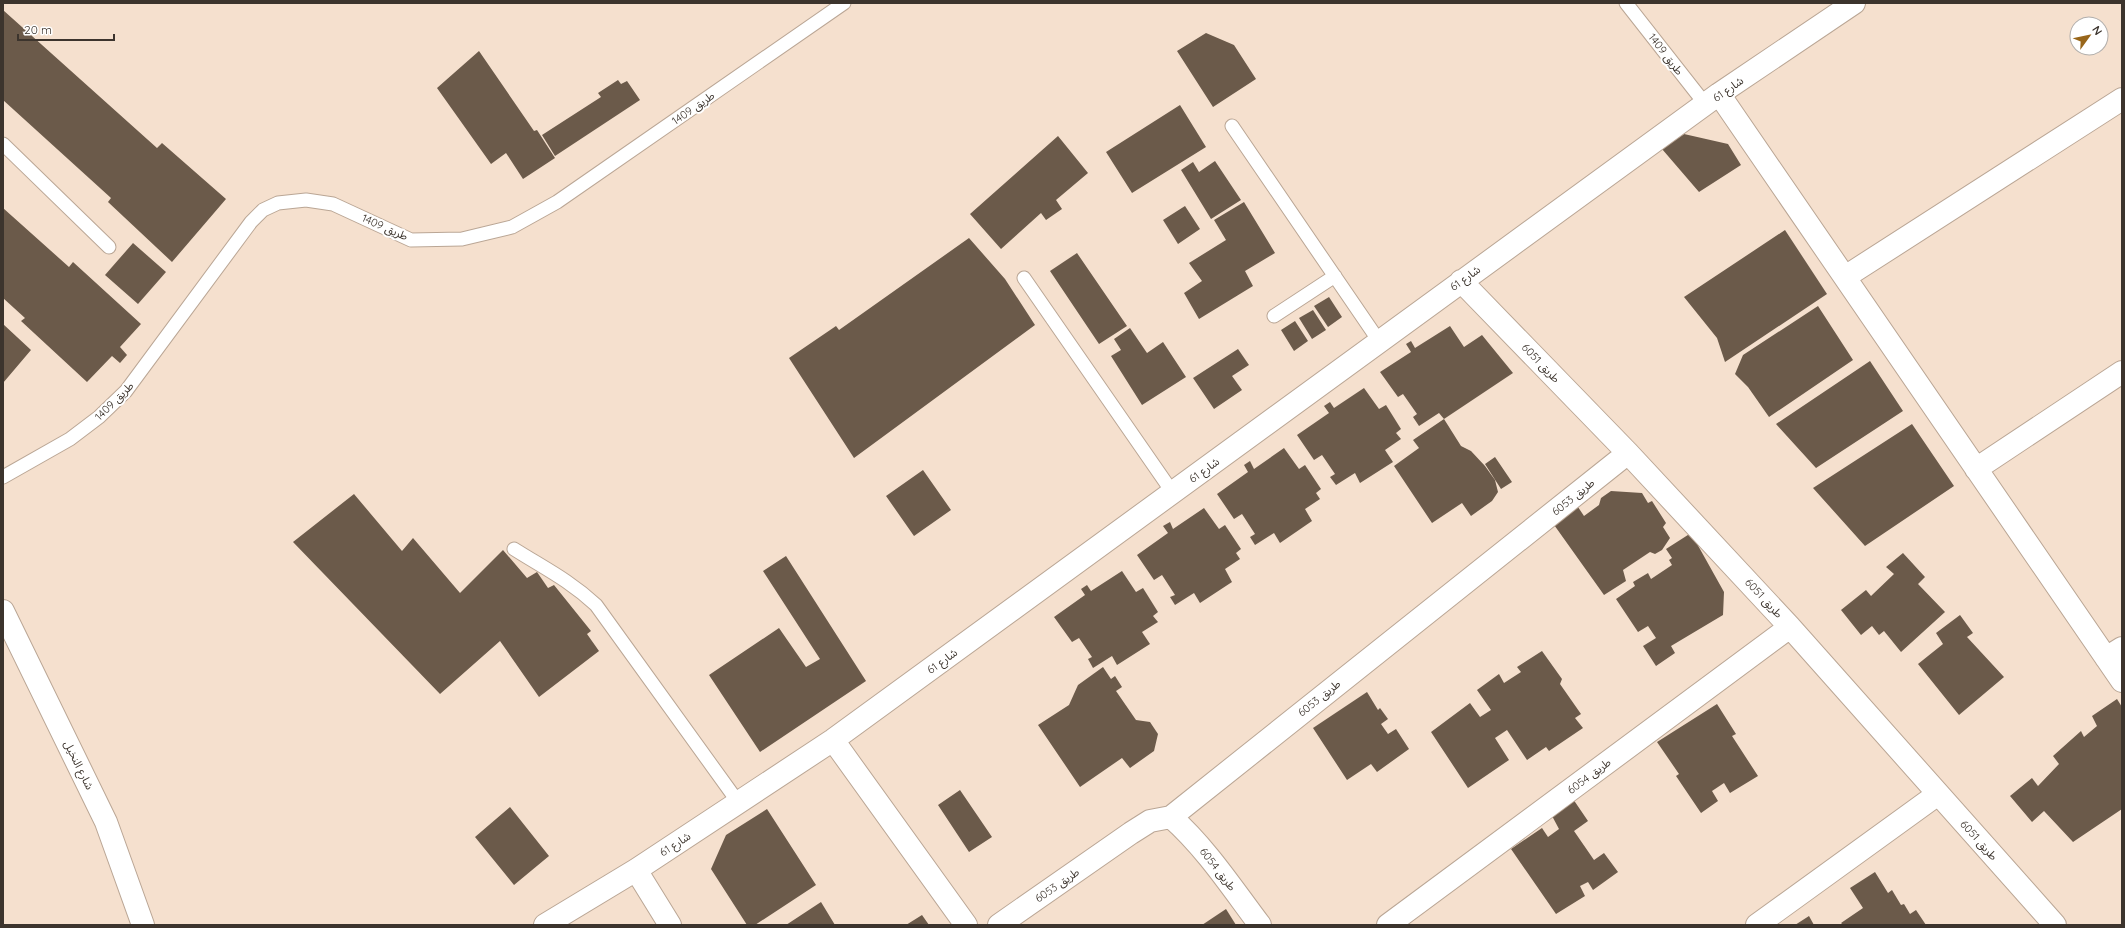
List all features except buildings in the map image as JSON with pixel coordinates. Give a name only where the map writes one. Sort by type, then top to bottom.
[{"type":"street","name":"شارع 61","points":[[546,925],[636,870],[833,740],[1173,493],[1461,281],[1713,100],[1854,3]]},
{"type":"street","points":[[1845,277],[2122,99]]},
{"type":"street","points":[[1713,100],[1845,277],[1976,469],[2114,653],[2122,681]]},
{"type":"street","name":"طريق 6051","points":[[1461,281],[1628,453],[1790,627],[2055,925]]},
{"type":"street","points":[[1976,469],[2122,372]]},
{"type":"street","name":"طريق 6053","points":[[999,925],[1150,821],[1171,817],[1628,453]]},
{"type":"street","name":"شارع النخيل","points":[[3,610],[106,822],[143,925]]},
{"type":"street","name":"طريق 6054","points":[[1388,925],[1790,627]]},
{"type":"street","points":[[833,740],[966,925]]},
{"type":"street","points":[[1757,925],[1938,794]]},
{"type":"street","name":"طريق 6054","points":[[1171,817],[1190,834],[1206,853],[1260,925]]},
{"type":"street","points":[[636,870],[670,925]]},
{"type":"lane","name":"طريق 1409","points":[[3,477],[70,439],[99,417],[126,391],[251,222],[263,210],[278,203],[306,200],[333,204],[411,240],[462,239],[512,227],[557,202],[844,3]]},
{"type":"lane","name":"طريق 1409","points":[[1626,3],[1713,100]]},
{"type":"lane","points":[[1232,126],[1379,341]]},
{"type":"lane","points":[[3,144],[109,247]]},
{"type":"lane","points":[[1274,316],[1334,276]]},
{"type":"lane","points":[[1024,278],[1173,493]]},
{"type":"lane","points":[[514,549],[577,587],[596,605],[738,802]]}]
